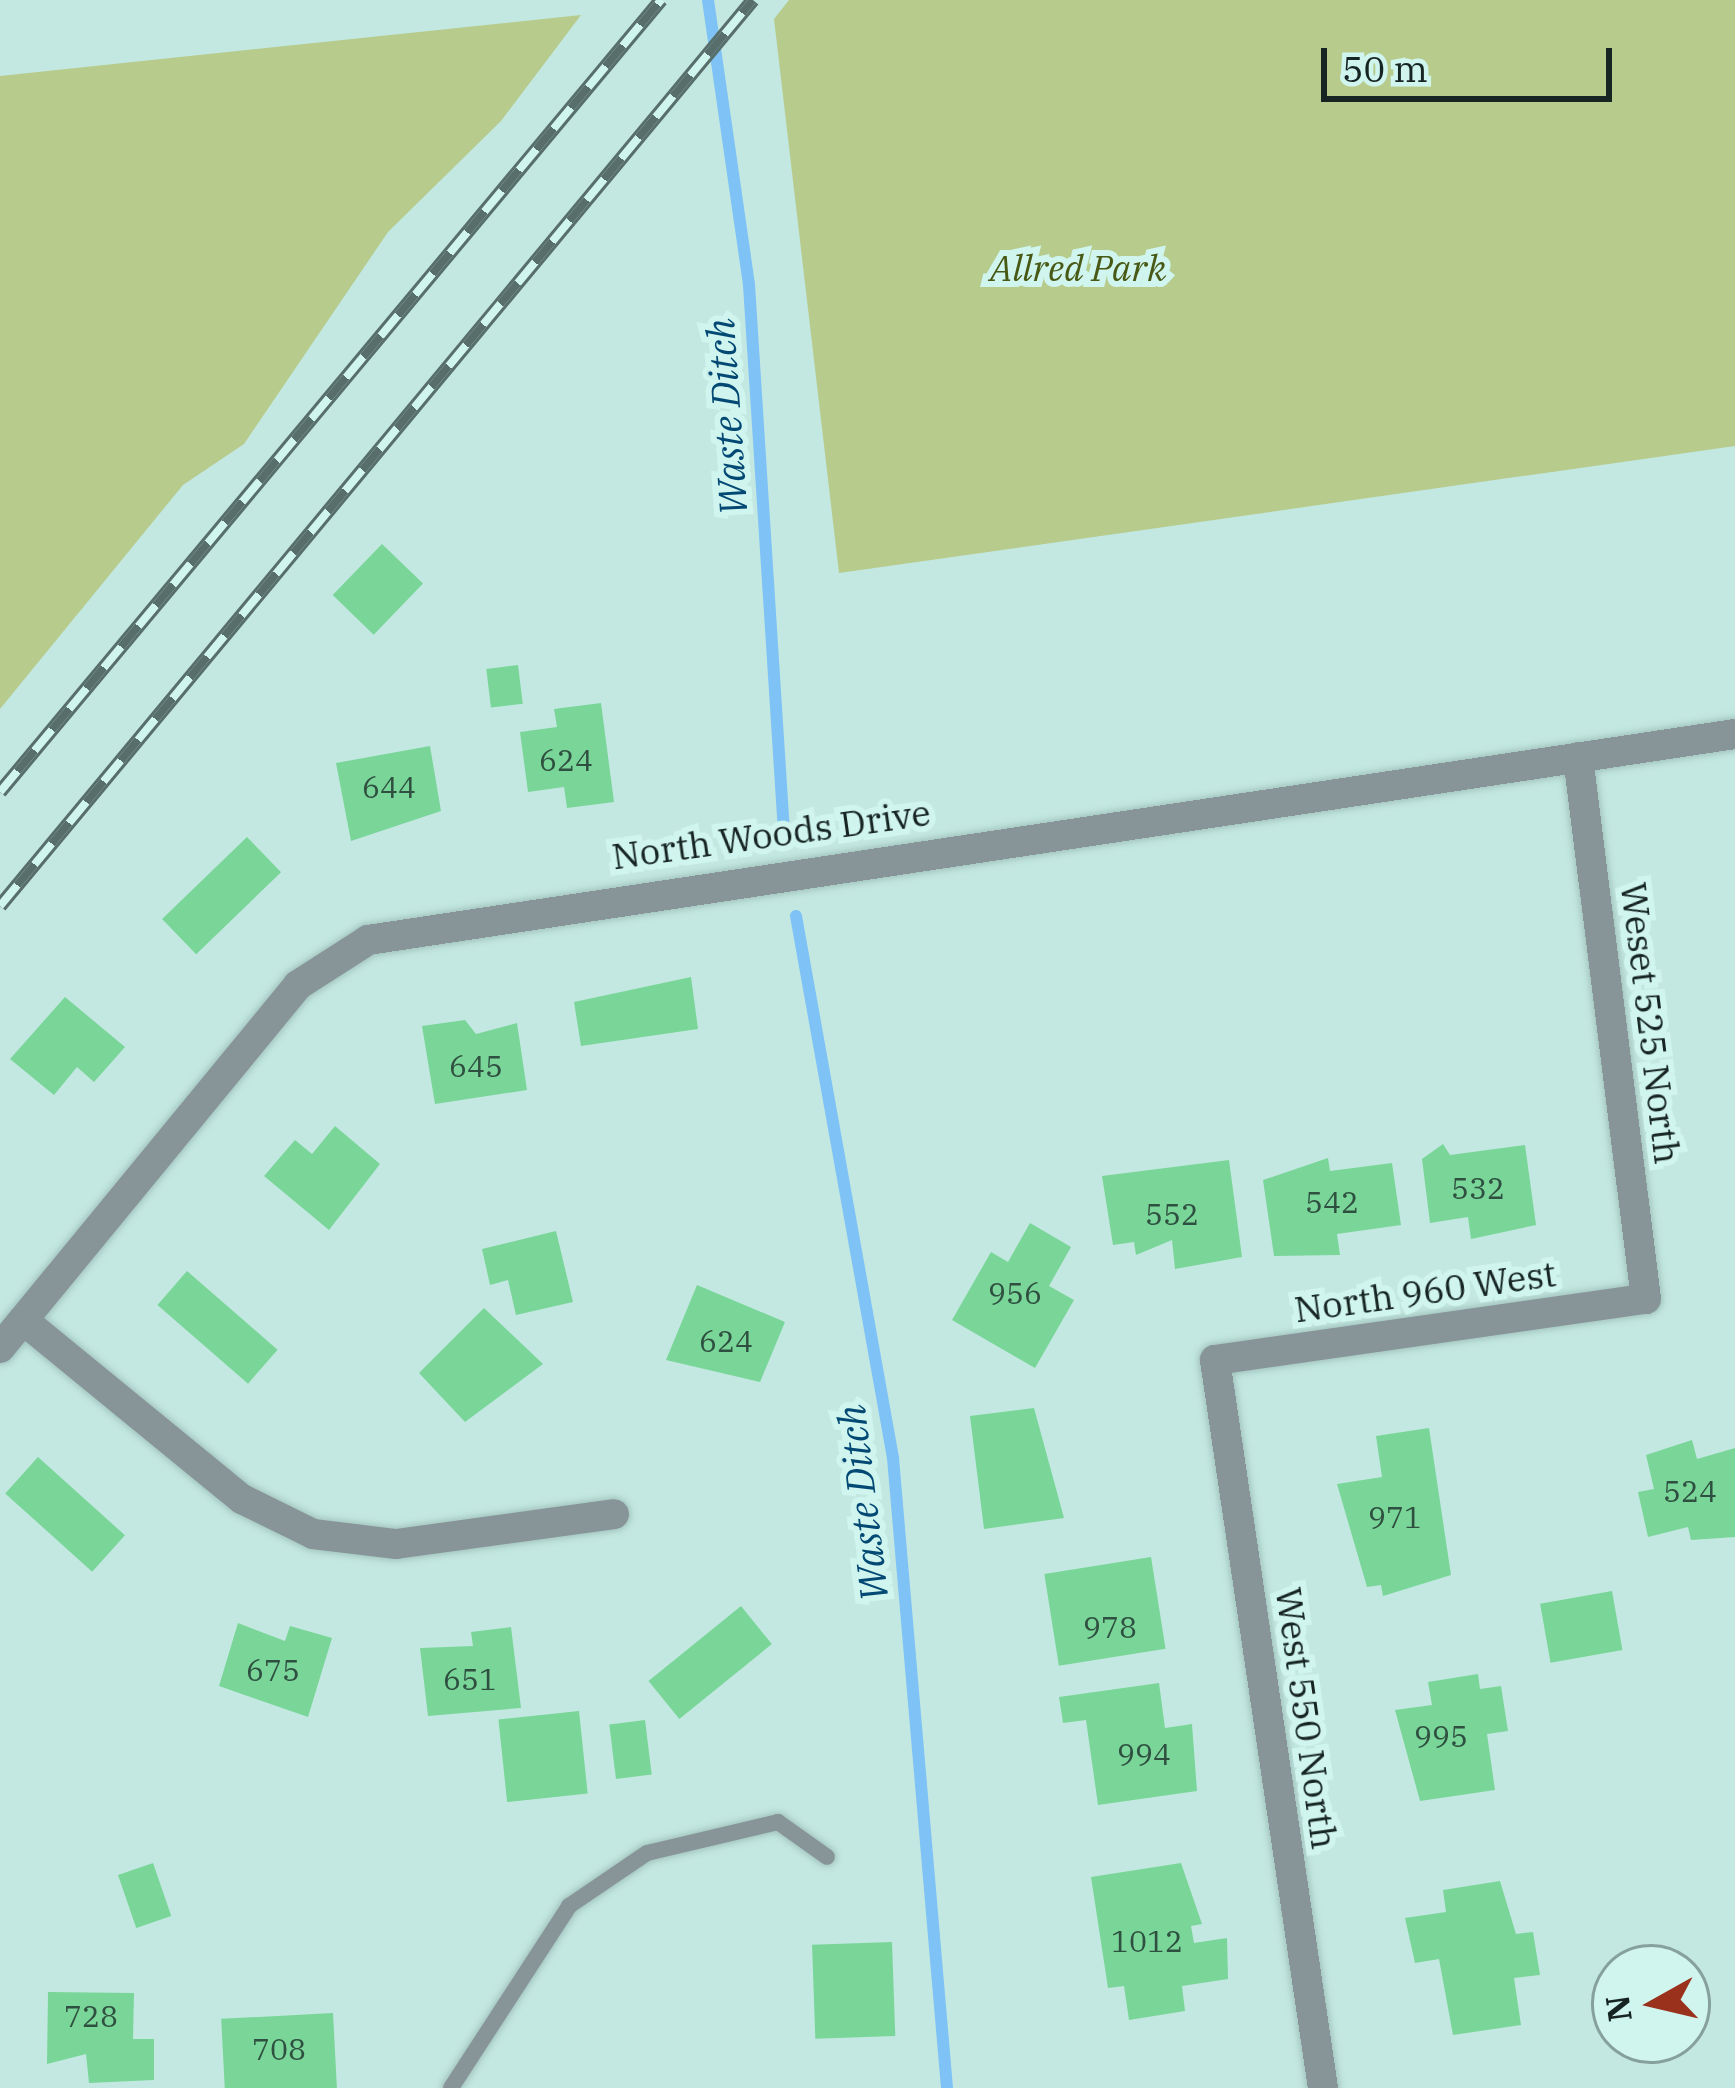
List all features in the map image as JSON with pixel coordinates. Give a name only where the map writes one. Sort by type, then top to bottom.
[{"type":"street","name":"North Woods Drive","points":[[0,1348],[298,985],[368,940],[1735,734]]},
{"type":"street","name":"Weset 525 North","points":[[1578,757],[1646,1299]]},
{"type":"street","name":"North 960 West","points":[[1215,1360],[1646,1299]]},
{"type":"street","points":[[23,1320],[242,1499],[313,1534],[396,1544],[614,1514]]},
{"type":"street","name":"West 550 North","points":[[1215,1360],[1323,2088]]},
{"type":"lane","points":[[452,2088],[569,1906],[647,1853],[778,1822],[827,1857]]},
{"type":"green space","name":"Allred Park","points":[[789,0],[1735,0],[1735,446],[839,573],[774,19]]},
{"type":"green space","points":[[581,15],[501,121],[388,232],[244,444],[183,485],[0,709],[0,76]]},
{"type":"building","points":[[382,544],[423,584],[374,635],[333,595]]},
{"type":"building","points":[[518,665],[523,704],[491,708],[486,669]]},
{"type":"building","points":[[601,703],[614,802],[567,808],[564,787],[528,792],[520,732],[557,727],[554,709]]},
{"type":"building","points":[[430,746],[441,811],[351,841],[336,763]]},
{"type":"building","points":[[247,837],[281,872],[196,954],[162,919]]},
{"type":"building","points":[[691,977],[698,1029],[581,1046],[574,1002]]},
{"type":"building","points":[[65,997],[125,1047],[94,1082],[77,1067],[54,1095],[10,1059]]},
{"type":"building","points":[[465,1020],[476,1034],[517,1023],[527,1090],[435,1104],[422,1026]]},
{"type":"building","points":[[335,1126],[380,1164],[329,1230],[264,1176],[295,1140],[312,1154]]},
{"type":"building","points":[[1443,1144],[1450,1155],[1525,1145],[1536,1225],[1471,1239],[1468,1217],[1430,1223],[1422,1159]]},
{"type":"building","points":[[1328,1158],[1330,1171],[1392,1163],[1401,1225],[1337,1234],[1340,1255],[1274,1256],[1263,1180]]},
{"type":"building","points":[[1229,1160],[1242,1257],[1175,1269],[1172,1240],[1136,1255],[1134,1242],[1113,1245],[1102,1176]]},
{"type":"building","points":[[1030,1223],[1071,1247],[1049,1286],[1074,1300],[1035,1368],[952,1320],[991,1252],[1008,1262]]},
{"type":"building","points":[[556,1231],[573,1302],[516,1315],[508,1280],[490,1285],[482,1249]]},
{"type":"building","points":[[187,1271],[278,1350],[248,1384],[157,1305]]},
{"type":"building","points":[[697,1285],[785,1322],[760,1382],[666,1360]]},
{"type":"building","points":[[484,1308],[543,1364],[465,1422],[419,1373]]},
{"type":"building","points":[[1034,1408],[1064,1518],[984,1529],[970,1416]]},
{"type":"building","points":[[1429,1428],[1451,1575],[1383,1596],[1381,1585],[1367,1587],[1337,1484],[1382,1477],[1376,1436]]},
{"type":"building","points":[[1692,1440],[1697,1459],[1735,1448],[1735,1537],[1691,1540],[1688,1527],[1648,1537],[1638,1492],[1654,1489],[1646,1455]]},
{"type":"building","points":[[38,1457],[125,1535],[92,1572],[5,1493]]},
{"type":"building","points":[[1151,1557],[1166,1649],[1059,1666],[1044,1574]]},
{"type":"building","points":[[1612,1591],[1622,1650],[1551,1663],[1540,1604]]},
{"type":"building","points":[[741,1606],[772,1644],[679,1719],[649,1681]]},
{"type":"building","points":[[238,1623],[285,1641],[290,1626],[332,1638],[308,1717],[219,1686]]},
{"type":"building","points":[[511,1627],[521,1708],[428,1716],[420,1648],[473,1646],[471,1632]]},
{"type":"building","points":[[1478,1674],[1480,1689],[1501,1686],[1508,1731],[1487,1734],[1495,1790],[1420,1801],[1395,1710],[1432,1705],[1428,1682]]},
{"type":"building","points":[[1159,1683],[1165,1728],[1192,1724],[1197,1791],[1098,1805],[1086,1720],[1063,1723],[1059,1697]]},
{"type":"building","points":[[579,1711],[588,1794],[507,1802],[498,1719]]},
{"type":"building","points":[[645,1720],[652,1775],[616,1779],[609,1724]]},
{"type":"building","points":[[153,1863],[171,1916],[136,1928],[118,1875]]},
{"type":"building","points":[[1181,1863],[1202,1924],[1191,1926],[1194,1943],[1227,1938],[1228,1979],[1182,1986],[1185,2011],[1129,2020],[1124,1986],[1108,1988],[1091,1877]]},
{"type":"building","points":[[1500,1881],[1516,1934],[1533,1932],[1540,1975],[1514,1978],[1521,2025],[1453,2035],[1439,1959],[1415,1963],[1405,1918],[1446,1912],[1443,1890]]},
{"type":"building","points":[[892,1942],[895,2036],[815,2039],[812,1945]]},
{"type":"building","points":[[48,1992],[134,1993],[133,2039],[154,2039],[154,2080],[89,2083],[86,2054],[47,2064]]},
{"type":"building","points":[[333,2013],[337,2088],[225,2088],[221,2019]]},
{"type":"waterway","name":"Waste Ditch","points":[[708,0],[749,285],[784,832]]},
{"type":"waterway","name":"Waste Ditch","points":[[796,916],[893,1458],[947,2088]]},
{"type":"railway","points":[[0,792],[661,0]]},
{"type":"railway","points":[[0,906],[753,0]]}]
